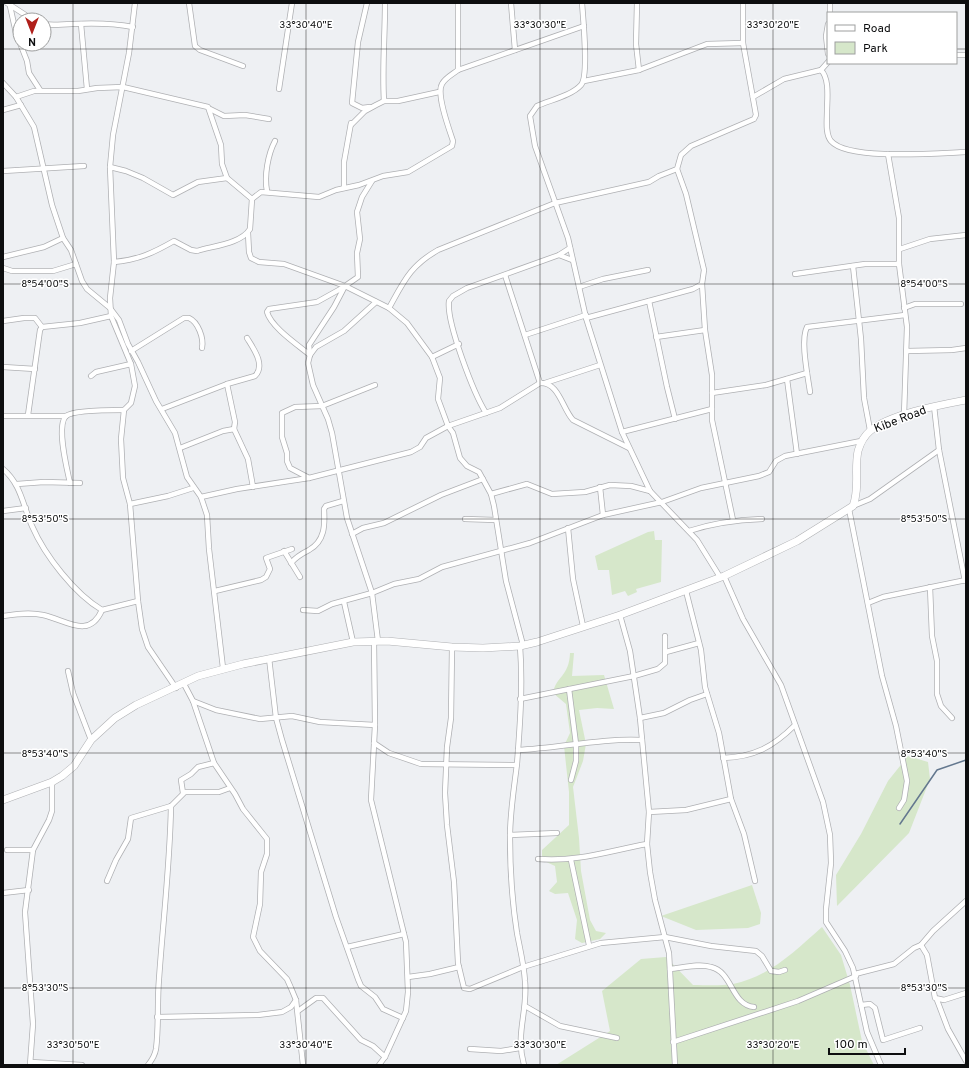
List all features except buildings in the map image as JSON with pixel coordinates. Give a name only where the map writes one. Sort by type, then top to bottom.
[{"type":"street","points":[[135,3],[133,27],[113,135],[110,167],[114,262],[110,308],[111,316],[131,364],[136,386],[131,403],[124,410],[121,439],[123,478],[130,504],[138,601],[144,639],[176,688]]},
{"type":"street","points":[[189,3],[195,46],[200,50],[243,66]]},
{"type":"street","points":[[279,89],[292,3]]},
{"type":"street","points":[[367,3],[358,42],[352,103],[362,108],[370,107],[384,102],[406,100],[439,92]]},
{"type":"street","points":[[384,3],[385,32],[382,73],[384,102]]},
{"type":"street","points":[[458,3],[458,70]]},
{"type":"street","points":[[511,3],[515,50]]},
{"type":"street","points":[[582,3],[584,26],[584,81]]},
{"type":"street","points":[[637,3],[636,44],[639,70]]},
{"type":"street","points":[[733,520],[712,420],[711,366],[705,330],[702,284],[704,270],[686,194],[677,169],[681,155],[691,146],[754,119],[756,115],[743,43],[742,3]]},
{"type":"street","points":[[9,4],[21,12]]},
{"type":"street","points":[[9,4],[16,33],[28,61],[29,72],[40,90]]},
{"type":"street","points":[[81,24],[87,89]]},
{"type":"street","points":[[52,25],[103,24],[133,27]]},
{"type":"street","points":[[524,1065],[520,1048],[525,982],[517,932],[511,877],[510,835],[518,750],[522,646],[506,581],[491,494],[479,472],[463,462],[453,433],[448,426],[438,400],[440,378],[432,357],[414,331],[389,308],[345,286],[284,264],[259,262],[251,258],[249,252],[248,233],[250,229],[252,199],[261,192],[267,191],[316,197],[372,181],[382,176],[408,172],[452,146],[453,141],[439,92],[442,83],[458,70],[584,26]]},
{"type":"street","points":[[827,30],[827,45]]},
{"type":"street","points":[[743,43],[707,44],[639,70],[584,81],[579,87],[571,92],[537,106],[530,116],[535,146],[570,248],[586,316],[600,364],[622,432],[629,448],[650,490],[689,531],[704,549],[722,576],[743,619],[776,673],[823,802],[829,825],[831,863],[826,922],[845,951],[855,975],[867,1032],[881,1065]]},
{"type":"street","points":[[753,97],[784,79],[821,70],[827,63]]},
{"type":"street","points":[[821,70],[824,73],[826,82],[827,130],[830,140],[835,145],[847,150],[888,154],[966,152]]},
{"type":"street","points":[[3,83],[16,97],[29,117],[36,133],[42,167],[52,205],[63,238],[76,264],[82,281],[87,289],[110,308],[122,326],[131,351],[156,401],[175,433],[187,477],[193,488],[201,497],[207,516],[209,549],[223,668]]},
{"type":"street","points":[[16,97],[40,90],[123,87],[208,108],[224,116],[245,115],[269,120]]},
{"type":"street","points":[[3,110],[21,105]]},
{"type":"street","points":[[344,188],[344,162],[351,123],[370,107]]},
{"type":"street","points":[[208,108],[221,145],[222,164],[227,178],[252,199]]},
{"type":"street","points":[[267,191],[266,184],[269,154],[275,141]]},
{"type":"street","points":[[888,154],[898,202],[900,249],[899,264],[905,315],[907,351],[904,415]]},
{"type":"street","points":[[3,171],[42,167],[84,166]]},
{"type":"street","points":[[110,167],[126,171],[142,178],[173,196],[198,182],[227,178]]},
{"type":"street","points":[[389,308],[408,274],[421,260],[445,247],[555,203],[640,185],[677,169]]},
{"type":"street","points":[[310,355],[270,320],[267,312],[270,309],[317,302],[331,296],[358,277],[357,253],[360,240],[357,212],[362,197],[372,181]]},
{"type":"street","points":[[114,262],[134,260],[161,249],[174,241],[191,250],[197,251],[230,242],[248,233]]},
{"type":"street","points":[[900,249],[930,239],[966,235]]},
{"type":"street","points":[[3,257],[44,247],[63,238]]},
{"type":"street","points":[[486,413],[474,391],[450,314],[449,300],[459,292],[559,255],[570,248]]},
{"type":"street","points":[[559,255],[572,260]]},
{"type":"street","points":[[3,268],[12,271],[53,271],[76,264]]},
{"type":"street","points":[[795,274],[853,266],[899,264]]},
{"type":"street","points":[[853,266],[864,398],[870,430]]},
{"type":"street","points":[[579,287],[609,277],[648,270]]},
{"type":"street","points":[[505,275],[524,335],[542,383],[552,387],[568,415],[573,420],[629,448]]},
{"type":"street","points":[[524,335],[586,316],[693,289],[702,284]]},
{"type":"street","points":[[345,286],[334,307],[310,345],[308,369],[313,385],[328,419],[343,501],[352,534],[372,593],[376,641],[375,725],[371,800],[404,934],[408,976],[407,1003],[403,1018],[385,1057],[379,1065]]},
{"type":"street","points":[[649,301],[675,419]]},
{"type":"street","points":[[903,301],[915,304],[961,304]]},
{"type":"street","points":[[310,355],[322,343],[344,331],[376,302]]},
{"type":"street","points":[[904,308],[915,304]]},
{"type":"street","points":[[810,392],[807,373],[805,337],[807,327],[905,315]]},
{"type":"street","points":[[42,327],[80,323],[111,316]]},
{"type":"street","points":[[3,321],[35,318],[42,327]]},
{"type":"street","points":[[131,351],[184,318],[189,318],[197,325],[203,343],[202,348]]},
{"type":"street","points":[[28,415],[40,330],[42,327]]},
{"type":"street","points":[[656,337],[705,330]]},
{"type":"street","points":[[162,409],[227,384],[255,376],[258,373],[259,363],[248,338]]},
{"type":"street","points":[[432,357],[459,344]]},
{"type":"street","points":[[907,351],[966,348]]},
{"type":"street","points":[[91,376],[102,370],[131,364]]},
{"type":"street","points":[[201,497],[253,486],[309,478],[411,452],[420,447],[426,438],[448,426],[500,408],[542,383],[600,364]]},
{"type":"street","points":[[3,367],[34,369]]},
{"type":"street","points":[[712,393],[744,389],[807,373]]},
{"type":"street","points":[[787,379],[797,454]]},
{"type":"street","points":[[227,384],[235,422],[234,429],[248,459],[253,486]]},
{"type":"street","points":[[309,478],[288,465],[287,452],[283,444],[282,413],[295,407],[322,406],[375,385]]},
{"type":"street","name":"Kibe Road","points":[[851,507],[857,489],[857,457],[861,441],[870,430],[904,415],[934,406],[966,400]]},
{"type":"street","points":[[868,603],[883,597],[966,580],[939,450],[934,406]]},
{"type":"street","points":[[622,432],[712,409]]},
{"type":"street","points":[[3,416],[66,416],[99,410],[124,410]]},
{"type":"street","points":[[66,416],[61,429],[70,483]]},
{"type":"street","points":[[180,448],[223,431],[234,429]]},
{"type":"street","points":[[303,610],[318,611],[332,604],[344,602],[372,593],[394,584],[419,579],[442,567],[530,543],[603,515],[662,502],[696,490],[766,474],[780,458],[861,441]]},
{"type":"street","points":[[3,800],[52,782],[74,766],[91,740],[109,722],[124,712],[198,676],[223,668],[353,642],[376,641],[452,647],[522,646],[537,642],[686,591],[797,541],[851,507],[870,499],[939,450]]},
{"type":"street","points":[[3,469],[17,484],[36,535],[73,587],[102,610],[138,601]]},
{"type":"street","points":[[352,534],[363,528],[384,523],[441,495],[483,479]]},
{"type":"street","points":[[17,484],[80,483]]},
{"type":"street","points":[[491,494],[527,484],[552,494],[585,492],[600,486],[624,485],[650,490]]},
{"type":"street","points":[[600,486],[603,515]]},
{"type":"street","points":[[130,504],[168,496],[193,488]]},
{"type":"street","points":[[291,563],[300,554],[315,546],[321,538],[324,532],[324,509],[326,506],[343,501]]},
{"type":"street","points":[[851,507],[882,676],[896,726],[906,782],[904,800],[899,808]]},
{"type":"street","points":[[3,511],[26,508]]},
{"type":"street","points":[[689,531],[715,523],[762,518]]},
{"type":"street","points":[[465,519],[496,520]]},
{"type":"street","points":[[568,528],[574,579],[583,626]]},
{"type":"street","points":[[215,591],[261,580],[266,577],[270,569],[266,558],[292,549]]},
{"type":"street","points":[[284,551],[300,577]]},
{"type":"street","points":[[930,587],[932,636],[937,661],[937,694],[941,706],[952,718]]},
{"type":"street","points":[[686,591],[699,643],[707,694],[717,723],[730,799],[744,834],[755,881]]},
{"type":"street","points":[[344,602],[353,642]]},
{"type":"street","points":[[3,616],[29,613],[43,615],[77,626],[86,626],[94,624],[102,610]]},
{"type":"street","points":[[620,614],[630,651],[640,718],[649,812],[647,844],[652,885],[665,937],[670,969],[675,1065]]},
{"type":"street","points":[[520,699],[634,676],[658,669],[663,666],[666,652],[665,636]]},
{"type":"street","points":[[666,652],[699,643]]},
{"type":"street","points":[[452,647],[451,718],[446,764],[447,825],[454,882],[459,967],[464,988],[467,989],[523,967],[589,946],[665,937],[712,946],[756,951],[762,956],[771,971],[780,972],[785,970]]},
{"type":"street","points":[[269,658],[276,718],[336,917],[361,986],[376,997],[380,1006],[386,1012],[403,1018]]},
{"type":"street","points":[[68,671],[73,693],[91,740]]},
{"type":"street","points":[[184,684],[193,701],[214,763],[243,809],[267,839],[267,854],[261,872],[260,904],[253,932],[254,942],[260,951],[287,979],[296,1000],[303,1065]]},
{"type":"street","points":[[569,689],[576,744],[576,761],[571,780]]},
{"type":"street","points":[[640,718],[664,713],[690,700],[707,694]]},
{"type":"street","points":[[193,701],[230,714],[260,719],[292,716],[320,722],[375,725]]},
{"type":"street","points":[[723,758],[739,757],[758,753],[777,741],[795,725]]},
{"type":"street","points":[[518,750],[546,748],[609,739],[642,740]]},
{"type":"street","points":[[374,743],[384,750],[412,761],[426,764],[516,765]]},
{"type":"street","points":[[107,881],[116,860],[128,839],[131,818],[171,806],[182,793],[181,780],[183,778],[191,774],[198,767],[214,763]]},
{"type":"street","points":[[52,782],[52,811],[49,820],[33,850],[25,920],[33,1018],[30,1064],[82,1065]]},
{"type":"street","points":[[182,793],[219,792],[230,788]]},
{"type":"street","points":[[649,812],[686,810],[730,799]]},
{"type":"street","points":[[148,1065],[156,1050],[163,920],[170,860],[171,806]]},
{"type":"street","points":[[510,835],[556,833]]},
{"type":"street","points":[[538,859],[571,860],[647,844]]},
{"type":"street","points":[[7,850],[33,850]]},
{"type":"street","points":[[571,860],[589,946]]},
{"type":"street","points":[[3,893],[29,890]]},
{"type":"street","points":[[673,1042],[792,1003],[855,975],[894,964],[914,948],[921,945],[933,931],[966,901]]},
{"type":"street","points":[[347,947],[404,934]]},
{"type":"street","points":[[921,945],[927,955],[933,991],[948,1029],[966,1060]]},
{"type":"street","points":[[670,969],[710,966],[716,969],[728,981],[741,1002],[747,1006],[754,1007]]},
{"type":"street","points":[[408,976],[430,974],[459,967]]},
{"type":"street","points":[[937,1000],[953,998],[966,993]]},
{"type":"street","points":[[298,1011],[316,998],[323,998],[361,1040],[373,1046],[385,1057]]},
{"type":"street","points":[[157,1017],[258,1015],[282,1012],[291,1007],[296,1000]]},
{"type":"street","points":[[861,1005],[870,1004],[875,1008],[883,1040],[920,1028]]},
{"type":"street","points":[[524,1006],[560,1026],[617,1038]]},
{"type":"street","points":[[470,1049],[501,1051],[520,1048]]},
{"type":"green space","points":[[654,531],[655,540],[662,540],[661,582],[636,589],[637,592],[628,596],[625,591],[612,595],[609,570],[598,570],[595,556],[648,532]]},
{"type":"green space","points":[[570,653],[574,653],[572,676],[604,675],[614,709],[597,708],[579,710],[586,744],[583,761],[573,787],[581,871],[590,920],[596,931],[606,933],[600,939],[582,943],[575,939],[577,920],[568,893],[555,894],[549,891],[557,882],[555,866],[542,860],[542,850],[569,825],[569,792],[564,746],[570,733],[566,704],[553,693],[557,683],[565,672]]},
{"type":"green space","points":[[908,756],[928,762],[930,779],[909,833],[837,906],[836,875],[861,834],[888,781]]},
{"type":"green space","points":[[752,885],[761,913],[760,924],[748,928],[696,930],[661,916]]},
{"type":"green space","points":[[822,927],[841,955],[850,985],[862,1041],[874,1065],[556,1065],[610,1031],[602,991],[641,959],[666,957],[693,985],[733,984],[758,976],[781,962]]},
{"type":"waterway","points":[[900,824],[937,770],[966,760]]}]
